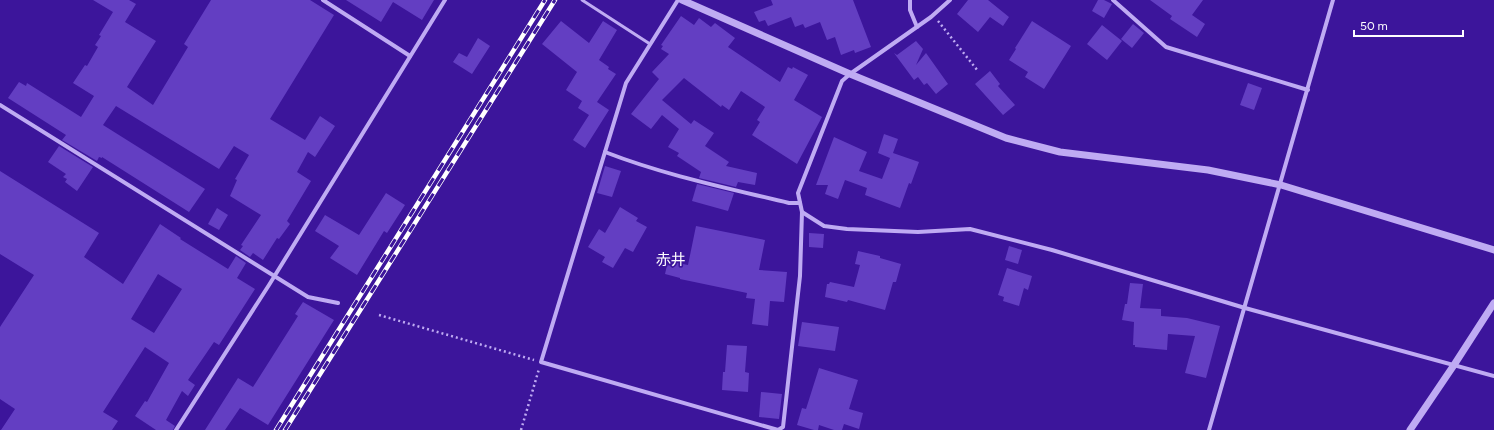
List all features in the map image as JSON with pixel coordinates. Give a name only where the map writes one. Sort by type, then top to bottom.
[{"type":"street","points":[[323,0],[410,56]]},
{"type":"street","points":[[176,430],[275,275],[445,0]]},
{"type":"street","points":[[678,0],[626,84],[541,362],[778,430],[783,427],[800,276],[802,212],[798,193],[842,81],[917,27],[950,0]]},
{"type":"street","points":[[682,0],[942,113],[1021,142],[1060,152],[1208,170],[1281,185],[1494,250]]},
{"type":"street","points":[[910,0],[910,10],[917,27]]},
{"type":"street","points":[[1113,0],[1166,47],[1308,90]]},
{"type":"street","points":[[1209,430],[1281,185],[1332,0]]},
{"type":"street","points":[[0,105],[308,296],[338,303]]},
{"type":"street","points":[[605,152],[626,160],[702,181],[789,203],[800,203]]},
{"type":"street","points":[[802,212],[824,226],[848,229],[918,232],[970,229],[1052,250],[1245,308],[1494,376]]},
{"type":"street","points":[[1410,430],[1494,303]]},
{"type":"lane","points":[[582,0],[650,44]]},
{"type":"path","points":[[933,15],[978,71]]},
{"type":"path","points":[[379,315],[541,362],[521,430]]},
{"type":"building","points":[[93,0],[129,0],[136,4],[125,22],[156,41],[127,87],[153,105],[188,47],[184,44],[211,0],[310,0],[334,15],[270,119],[305,140],[320,116],[335,126],[315,157],[308,152],[297,172],[311,181],[287,221],[290,224],[279,239],[277,238],[263,260],[253,253],[250,257],[240,250],[243,246],[241,245],[261,215],[230,196],[237,180],[235,179],[249,155],[234,146],[219,169],[116,106],[103,125],[205,189],[189,212],[102,157],[99,157],[97,161],[62,140],[66,135],[8,98],[19,82],[26,86],[27,83],[81,117],[94,96],[73,83],[85,65],[87,66],[98,47],[95,45],[101,36],[99,35],[113,12]]},
{"type":"building","points":[[346,0],[434,0],[422,20],[393,2],[381,22]]},
{"type":"building","points":[[771,0],[853,0],[871,47],[855,53],[854,50],[841,55],[835,37],[827,40],[820,22],[805,28],[803,24],[795,27],[791,17],[768,26],[765,20],[759,22],[754,12],[773,5]]},
{"type":"building","points":[[968,0],[988,0],[1009,17],[1003,26],[990,17],[978,32],[957,14]]},
{"type":"building","points":[[1098,0],[1104,0],[1112,4],[1104,18],[1092,11]]},
{"type":"building","points":[[1150,0],[1203,0],[1192,15],[1205,24],[1197,37],[1170,19],[1172,16]]},
{"type":"building","points":[[681,16],[694,25],[699,18],[711,27],[715,23],[735,38],[728,47],[780,82],[788,67],[792,69],[793,67],[808,75],[794,100],[822,117],[797,164],[752,135],[760,122],[757,120],[765,107],[741,91],[729,110],[722,105],[721,107],[684,78],[662,100],[691,124],[694,120],[714,133],[705,146],[729,162],[726,166],[757,173],[755,185],[738,182],[736,187],[699,178],[701,172],[677,156],[679,153],[668,147],[679,129],[662,115],[651,129],[631,114],[659,79],[652,72],[669,54],[661,49],[663,46],[661,45]]},
{"type":"building","points":[[561,21],[589,43],[603,21],[617,30],[599,60],[609,67],[608,69],[616,74],[597,102],[609,110],[585,148],[573,140],[589,115],[578,108],[582,101],[566,90],[577,72],[542,44]]},
{"type":"building","points":[[1032,21],[1071,46],[1044,89],[1025,77],[1028,72],[1009,60]]},
{"type":"building","points":[[1133,24],[1144,33],[1132,48],[1121,39]]},
{"type":"building","points":[[1102,25],[1122,41],[1107,60],[1087,44]]},
{"type":"building","points":[[478,38],[490,46],[472,74],[453,62],[459,53],[467,57]]},
{"type":"building","points":[[916,41],[923,49],[916,65],[926,53],[948,84],[936,94],[927,83],[924,85],[918,77],[914,80],[894,53],[897,55]]},
{"type":"building","points":[[990,71],[1000,84],[998,86],[1015,105],[1003,115],[975,84]]},
{"type":"building","points":[[1248,83],[1262,88],[1254,110],[1240,105]]},
{"type":"building","points":[[884,134],[898,139],[893,153],[919,162],[911,184],[909,183],[900,208],[865,195],[867,188],[845,180],[838,199],[825,194],[828,185],[816,185],[834,137],[867,152],[859,171],[882,179],[890,158],[878,153]]},
{"type":"building","points":[[59,146],[93,167],[77,191],[65,182],[67,179],[63,177],[66,174],[48,162]]},
{"type":"building","points":[[605,166],[621,171],[612,197],[597,193]]},
{"type":"building","points":[[0,171],[99,233],[84,257],[123,284],[160,224],[181,238],[180,239],[228,269],[236,256],[246,263],[237,278],[255,289],[219,345],[214,342],[188,380],[195,385],[188,396],[182,391],[166,420],[175,426],[173,430],[156,430],[135,416],[145,401],[147,402],[169,363],[145,347],[103,412],[118,421],[112,430],[1,430],[15,409],[0,399],[0,327],[34,275],[0,254]],"holes":[[[158,274],[182,289],[154,333],[131,319]]]},
{"type":"building","points":[[697,184],[734,193],[728,211],[692,201]]},
{"type":"building","points":[[386,193],[405,205],[387,233],[384,231],[357,275],[330,258],[339,246],[315,231],[325,215],[359,235]]},
{"type":"building","points":[[620,207],[638,218],[636,221],[647,227],[633,252],[625,248],[613,268],[602,262],[605,257],[588,247],[599,229],[605,233]]},
{"type":"building","points":[[217,208],[228,215],[219,230],[208,224]]},
{"type":"building","points":[[696,226],[765,240],[759,270],[787,272],[784,302],[770,301],[768,326],[752,324],[755,299],[746,298],[747,293],[680,279],[665,274],[668,261],[688,265]]},
{"type":"building","points":[[809,233],[824,234],[823,248],[809,247]]},
{"type":"building","points":[[1009,246],[1022,250],[1018,264],[1005,260]]},
{"type":"building","points":[[858,251],[880,256],[880,258],[901,264],[896,282],[893,282],[885,310],[848,300],[847,302],[825,297],[827,284],[830,282],[854,287],[860,265],[855,264]]},
{"type":"building","points":[[1007,268],[1032,276],[1028,290],[1024,288],[1019,306],[1003,301],[1004,297],[998,295]]},
{"type":"building","points":[[1130,283],[1143,284],[1140,308],[1161,309],[1161,316],[1187,318],[1220,326],[1206,378],[1185,373],[1195,336],[1168,334],[1167,350],[1135,347],[1135,345],[1133,345],[1134,322],[1122,320],[1125,304],[1127,304]]},
{"type":"building","points":[[303,302],[334,320],[268,425],[240,408],[225,430],[205,430],[238,378],[253,387],[298,316],[295,314]]},
{"type":"building","points":[[802,322],[839,327],[835,351],[798,346]]},
{"type":"building","points":[[727,345],[747,346],[745,372],[749,373],[748,392],[722,390]]},
{"type":"building","points":[[819,368],[858,380],[849,409],[863,413],[859,429],[844,424],[842,430],[834,430],[819,425],[818,430],[814,430],[797,425],[802,408],[806,409]]},
{"type":"building","points":[[761,392],[782,394],[779,419],[759,417]]},
{"type":"railway","points":[[276,430],[545,0]]},
{"type":"railway","points":[[285,430],[555,0]]},
{"type":"district","name":"赤井","points":[[671,260]]}]
